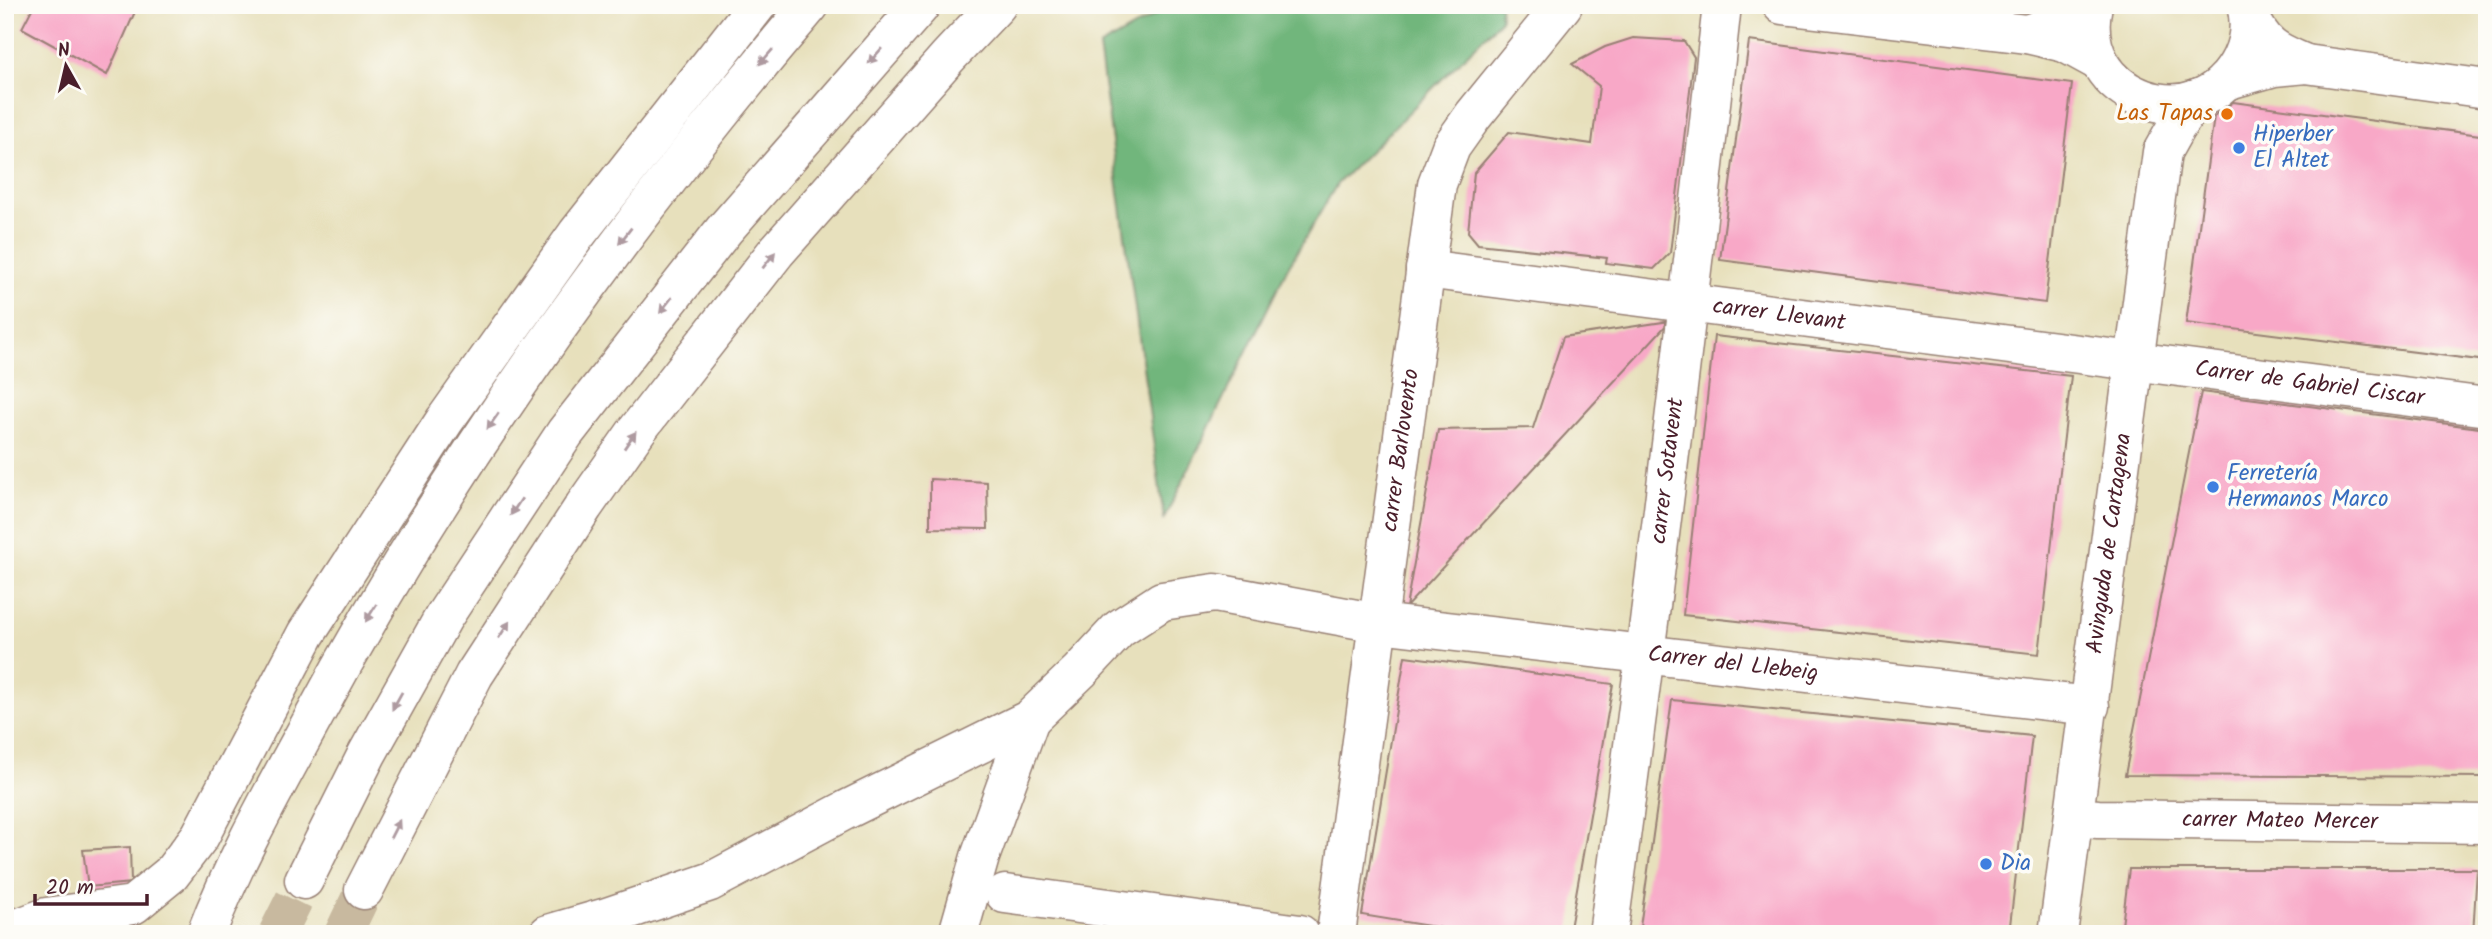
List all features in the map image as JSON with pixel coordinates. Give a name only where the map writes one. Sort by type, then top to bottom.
[{"type":"main road","points":[[5,933],[46,917],[133,905],[171,874],[200,836],[306,634],[445,420],[577,234],[757,5]]},
{"type":"main road","points":[[206,934],[258,820],[357,636],[463,465],[603,264],[752,72],[810,5]]},
{"type":"main road","points":[[304,880],[367,754],[443,618],[565,433],[724,230],[921,5]]},
{"type":"main road","points":[[364,890],[474,676],[584,506],[638,429],[776,252],[997,5]]},
{"type":"main road","name":"carrer Barlovento","points":[[1336,934],[1437,184],[1451,147],[1563,5]]},
{"type":"main road","name":"carrer Sotavent","points":[[1608,934],[1646,655],[1722,5]]},
{"type":"main road","points":[[1782,5],[2027,34],[2065,43],[2098,61]]},
{"type":"main road","points":[[2027,34],[2078,15],[2087,5]]},
{"type":"main road","points":[[2093,5],[2090,19],[2091,41],[2098,61],[2120,88],[2135,97],[2155,103],[2176,104],[2274,67],[2306,64],[2487,89]]},
{"type":"main road","points":[[2247,9],[2258,35],[2280,53],[2306,64]]},
{"type":"main road","points":[[2162,152],[2176,127],[2210,90],[2236,67],[2245,50],[2249,32],[2247,9]]},
{"type":"main road","points":[[2135,97],[2156,134],[2162,152]]},
{"type":"main road","name":"Avinguda de Cartagena","points":[[2058,934],[2162,152]]},
{"type":"main road","name":"carrer Llevant","points":[[1425,270],[2134,360]]},
{"type":"main road","name":"Carrer de Gabriel Ciscar","points":[[2134,360],[2487,407]]},
{"type":"main road","name":"Carrer del Llebeig","points":[[1030,719],[1119,629],[1162,601],[1215,593],[1378,623],[2090,706]]},
{"type":"main road","points":[[548,934],[710,882],[846,810],[1030,719]]},
{"type":"main road","points":[[958,934],[980,857],[1030,719]]},
{"type":"main road","name":"carrer Mateo Mercer","points":[[2074,817],[2487,824]]},
{"type":"main road","points":[[1005,894],[1300,934]]},
{"type":"green space","points":[[1173,5],[1500,5],[1501,20],[1337,184],[1287,269],[1164,519],[1099,47]]},
{"type":"building","points":[[34,5],[138,5],[107,75],[22,28]]},
{"type":"building","points":[[1633,38],[1684,41],[1694,57],[1670,253],[1654,269],[1606,263],[1607,258],[1478,244],[1468,232],[1474,173],[1509,132],[1592,144],[1599,86],[1572,64],[1605,47]]},
{"type":"building","points":[[1749,41],[2072,84],[2045,303],[1720,260]]},
{"type":"building","points":[[2233,102],[2487,136],[2487,361],[2186,323],[2214,116]]},
{"type":"building","points":[[1670,321],[1406,607],[1438,430],[1533,428],[1563,337]]},
{"type":"building","points":[[1714,336],[2071,376],[2039,654],[1683,615]]},
{"type":"building","points":[[2201,392],[2487,429],[2487,777],[2125,775]]},
{"type":"building","points":[[930,479],[987,482],[988,529],[930,528]]},
{"type":"building","points":[[1405,656],[1613,684],[1569,934],[1478,934],[1362,915]]},
{"type":"building","points":[[1672,700],[2032,736],[2009,934],[1639,934]]},
{"type":"building","points":[[130,847],[131,883],[88,887],[83,850]]},
{"type":"building","points":[[2129,869],[2477,869],[2473,934],[2121,934]]},
{"type":"tunnel","points":[[277,934],[304,880]]},
{"type":"tunnel","points":[[343,934],[364,890]]},
{"type":"place","name":"Las Tapas","points":[[2227,114]]},
{"type":"place","name":"Hiperber El Altet","points":[[2239,148]]},
{"type":"place","name":"Ferretería Hermanos Marco","points":[[2213,487]]},
{"type":"place","name":"Dia","points":[[1986,864]]}]
